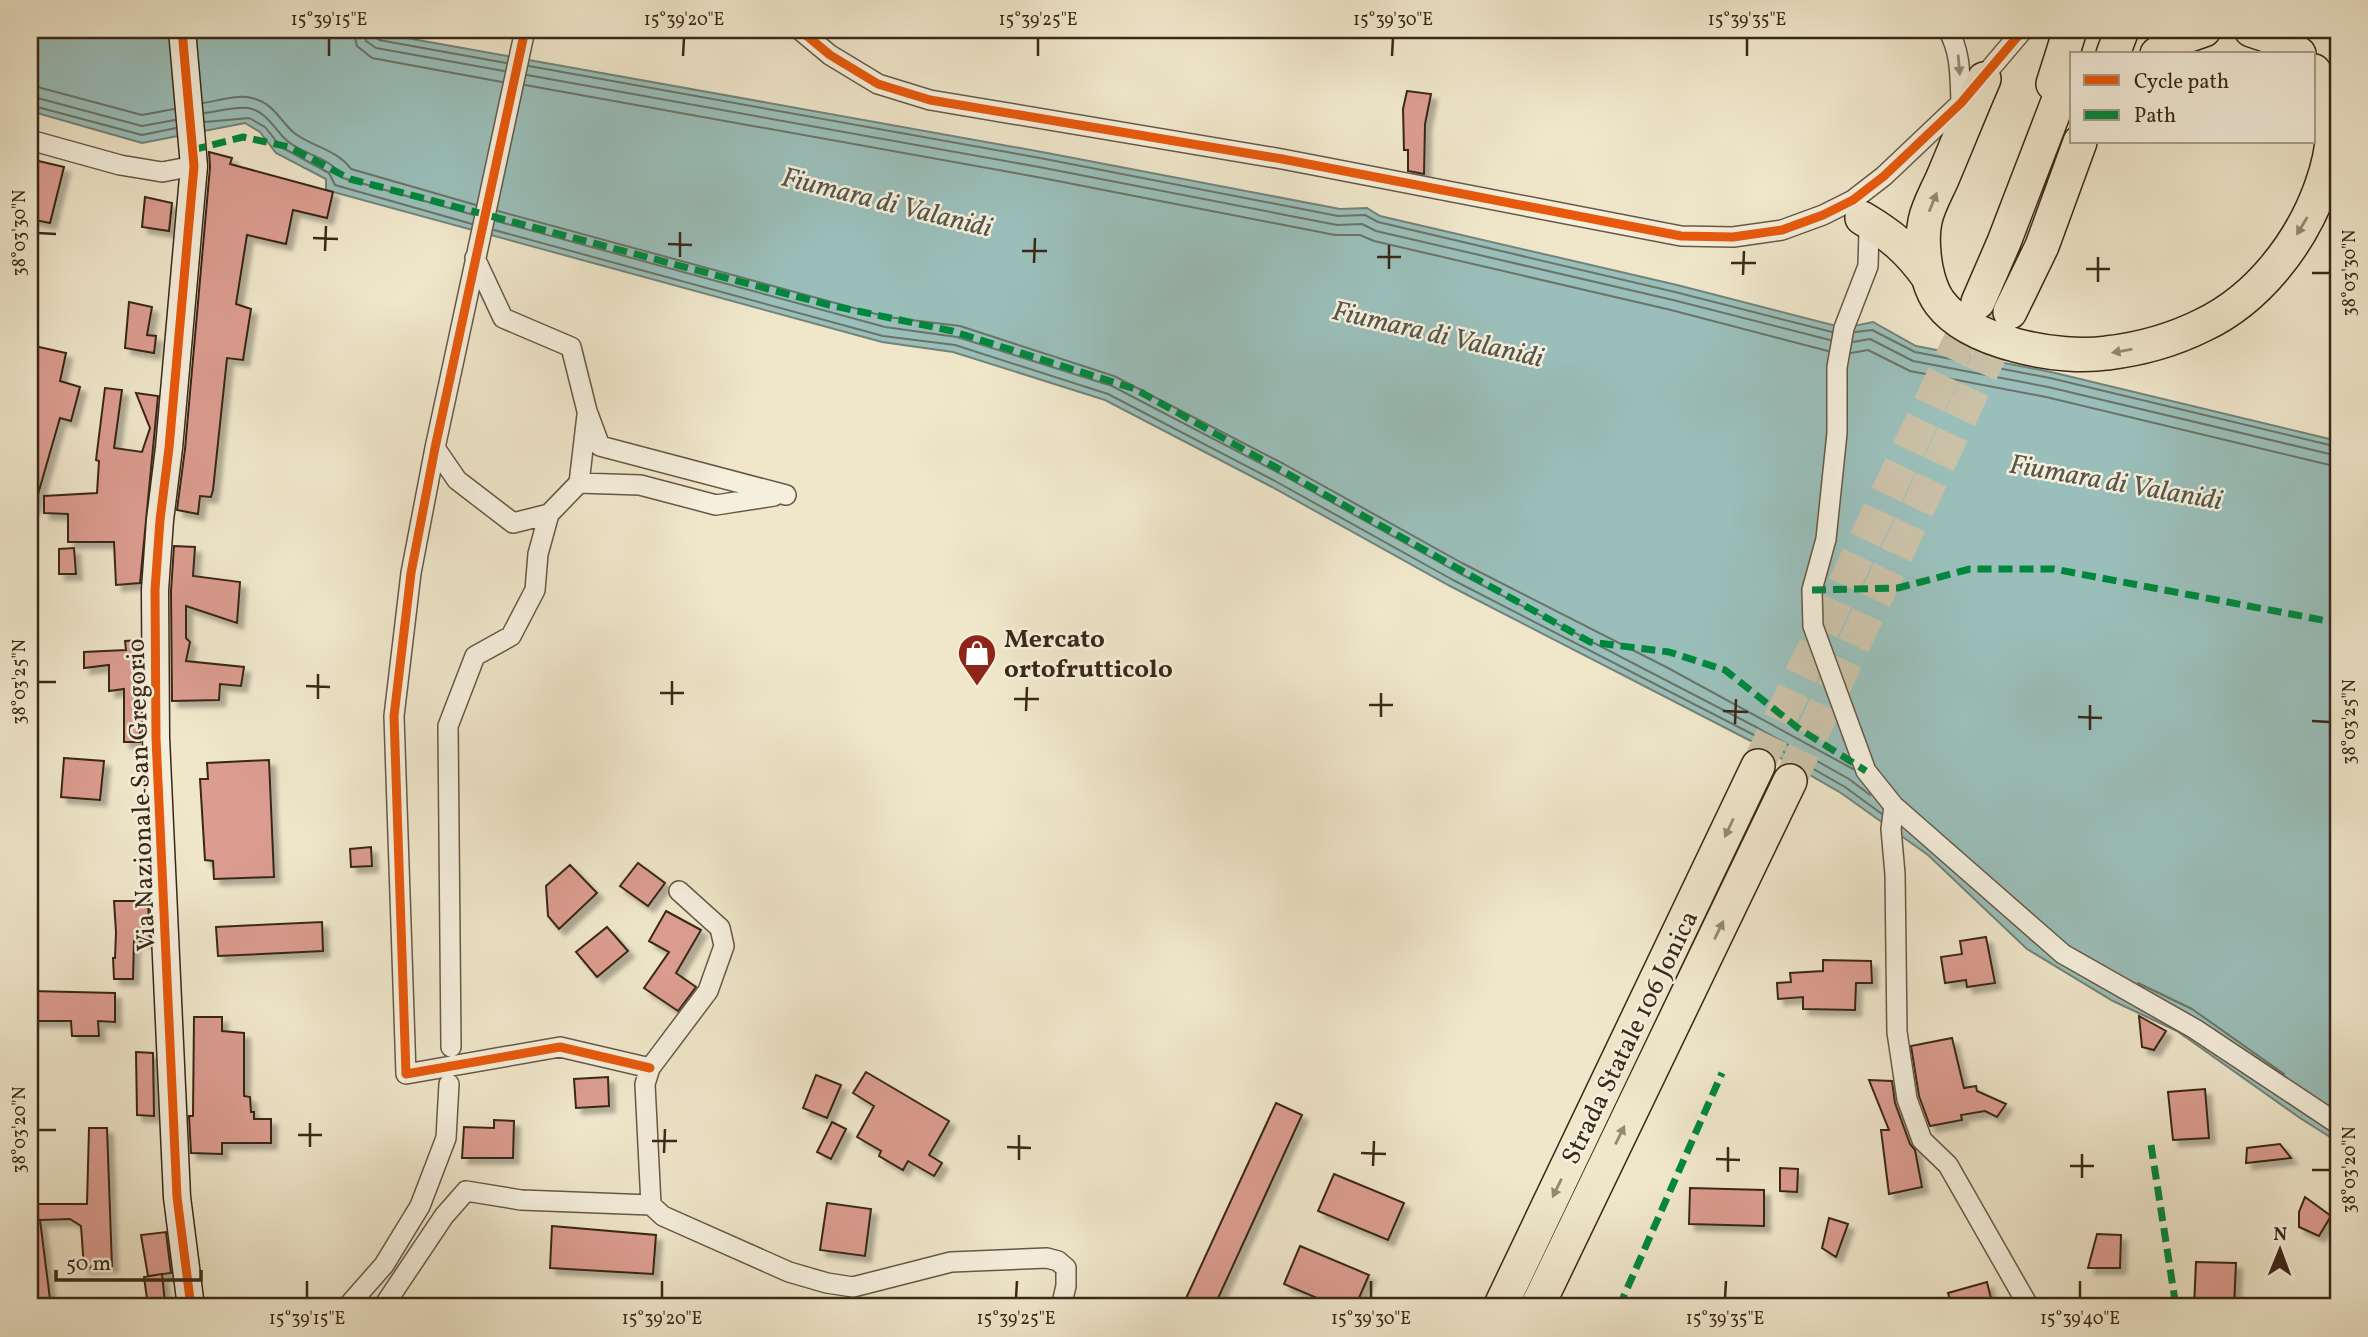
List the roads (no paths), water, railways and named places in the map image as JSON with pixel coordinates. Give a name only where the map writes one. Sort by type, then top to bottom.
[{"type":"highway","points":[[2004,242],[2070,30]]},
{"type":"highway","points":[[2077,52],[2086,30]]},
{"type":"highway","points":[[2114,52],[2122,30]]},
{"type":"highway","points":[[2160,52],[2180,38],[2204,30]]},
{"type":"highway","points":[[2251,30],[2278,39],[2296,52]]},
{"type":"highway","points":[[1978,302],[2070,70]]},
{"type":"highway","points":[[1858,209],[1911,254],[1929,279],[1939,302],[1955,318],[1982,334],[2061,353],[2104,354],[2155,345],[2204,325],[2238,303],[2269,274],[2314,207],[2334,137],[2330,103],[2316,75]]},
{"type":"highway","points":[[1929,279],[1924,252],[1925,222],[1983,79]]},
{"type":"highway","points":[[2042,246],[2079,144]]},
{"type":"highway","points":[[2010,312],[2042,246],[2100,144]]},
{"type":"highway","name":"Strada Statale 106 Jonica","points":[[1500,1307],[1758,766]]},
{"type":"highway","name":"Strada Statale 106 Jonica","points":[[1537,1307],[1790,781]]},
{"type":"street","name":"Via Nazionale San Gregorio","points":[[182,30],[193,155],[155,590],[156,738],[176,1169],[191,1307]]},
{"type":"street","points":[[800,30],[830,54],[878,84],[930,100],[1282,159],[1681,236],[1733,237],[1782,230],[1823,215],[1858,209],[1884,176],[1961,103],[2023,30]]},
{"type":"street","points":[[1948,30],[1956,44],[1959,59],[1961,103]]},
{"type":"street","points":[[524,35],[435,448],[411,573],[394,716],[406,1074],[561,1047],[650,1068]]},
{"type":"street","points":[[30,140],[130,167],[162,172],[193,155]]},
{"type":"street","points":[[1858,209],[1869,232],[1868,266],[1844,328],[1837,367],[1837,433],[1826,539],[1812,590],[1813,626],[1867,771],[1894,806],[2063,954],[2195,1029],[2338,1124]]},
{"type":"street","points":[[475,258],[503,318],[571,347],[587,411],[600,446],[786,495],[716,505],[640,485],[579,483]]},
{"type":"street","points":[[452,1048],[448,726],[475,656],[511,636],[535,590],[538,554],[549,514],[579,483],[587,411]]},
{"type":"street","points":[[435,448],[457,480],[513,523],[549,514]]},
{"type":"street","points":[[1894,806],[1891,829],[1895,874],[1897,1032],[1908,1099],[1922,1140],[1948,1165],[2029,1307]]},
{"type":"street","points":[[651,1205],[645,1084],[650,1068],[708,991],[724,946],[720,928],[679,891]]},
{"type":"street","points":[[347,1307],[384,1265],[420,1206],[446,1138],[449,1084]]},
{"type":"street","points":[[383,1307],[444,1216],[466,1191],[521,1200],[651,1205],[663,1216],[789,1272],[853,1287],[951,1262],[1047,1258],[1058,1261],[1066,1268],[1066,1286],[1061,1307]]},
{"type":"water","name":"Fiumara di Valanidi","points":[[30,30],[362,30],[1042,152],[1340,209],[1367,208],[1380,216],[1677,285],[1844,328],[1873,322],[1916,346],[2051,372],[2338,441],[2338,1142],[2177,1031],[2113,1001],[2027,949],[1928,855],[1841,793],[1751,741],[1450,586],[1272,487],[1105,400],[953,352],[882,342],[326,190],[326,179],[276,153],[260,132],[245,123],[142,143],[30,111]]},
{"type":"tunnel","points":[[1758,766],[1978,302]]},
{"type":"tunnel","points":[[1790,781],[2009,314]]},
{"type":"place","name":"Mercato ortofrutticolo","points":[[977,687]]}]
